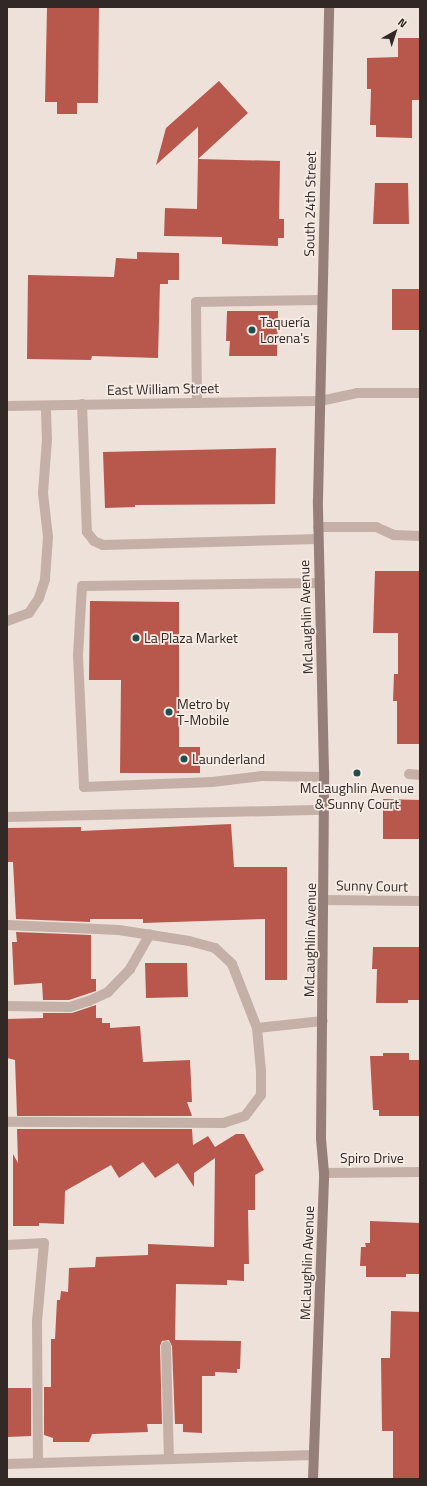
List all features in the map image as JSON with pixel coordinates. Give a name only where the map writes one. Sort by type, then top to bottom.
[{"type":"main road","name":"South 24th Street","points":[[320,401],[329,7]]},
{"type":"main road","name":"McLaughlin Avenue","points":[[313,1479],[324,1173],[321,1138],[324,776],[318,539],[320,401]]},
{"type":"street","points":[[197,403],[196,302],[322,300]]},
{"type":"street","name":"East William Street","points":[[7,406],[320,401],[357,393],[420,393]]},
{"type":"street","points":[[82,404],[87,532],[94,541],[104,545],[318,539]]},
{"type":"street","points":[[7,621],[29,612],[39,598],[45,579],[48,537],[43,493],[47,440],[46,406]]},
{"type":"street","points":[[318,527],[376,527],[394,535],[420,536]]},
{"type":"street","points":[[320,584],[82,586],[78,655],[84,787],[212,782],[262,776],[324,776]]},
{"type":"street","points":[[409,774],[420,774]]},
{"type":"street","points":[[7,817],[324,810]]},
{"type":"street","name":"Sunny Court","points":[[324,900],[420,901]]},
{"type":"street","points":[[7,925],[119,930],[189,940],[215,948],[232,964],[257,1028],[260,1095],[245,1116],[224,1123],[7,1122]]},
{"type":"street","points":[[7,1006],[70,1007],[89,1001],[108,992],[130,969],[150,934]]},
{"type":"street","points":[[257,1028],[323,1021]]},
{"type":"street","name":"Spiro Drive","points":[[324,1173],[420,1172]]},
{"type":"street","points":[[7,1245],[44,1243],[37,1321],[38,1463]]},
{"type":"street","points":[[166,1346],[169,1459]]},
{"type":"street","points":[[7,1464],[314,1455]]},
{"type":"building","points":[[47,7],[99,7],[98,103],[77,103],[77,114],[57,114],[57,102],[45,102]]},
{"type":"building","points":[[398,38],[420,38],[420,100],[412,100],[412,138],[376,137],[376,125],[370,125],[371,89],[367,89],[367,58],[398,57]]},
{"type":"building","points":[[219,81],[248,113],[198,159],[198,127],[156,165],[166,128]]},
{"type":"building","points":[[198,159],[280,161],[279,219],[284,219],[284,238],[278,238],[278,246],[222,244],[222,237],[164,236],[165,208],[197,209]]},
{"type":"building","points":[[375,183],[408,183],[409,224],[373,224]]},
{"type":"building","points":[[137,252],[179,253],[179,280],[168,280],[168,284],[160,284],[158,358],[92,356],[91,360],[27,359],[28,275],[114,277],[116,258],[137,259]]},
{"type":"building","points":[[392,289],[420,289],[420,330],[392,330]]},
{"type":"building","name":"Taquería Lorena's","points":[[227,311],[278,311],[277,356],[229,356],[230,341],[226,341]]},
{"type":"building","points":[[276,448],[275,504],[135,505],[135,507],[105,508],[103,452]]},
{"type":"building","points":[[375,571],[420,571],[420,744],[397,744],[397,701],[393,701],[394,674],[398,674],[398,633],[373,633]]},
{"type":"building","points":[[90,601],[179,602],[179,747],[200,747],[200,773],[120,773],[121,680],[89,680]]},
{"type":"building","points":[[383,799],[420,800],[420,839],[383,839]]},
{"type":"building","points":[[231,824],[234,867],[287,867],[287,980],[265,980],[265,919],[143,923],[143,919],[90,919],[90,922],[16,919],[13,862],[7,862],[7,828],[81,827],[81,831]]},
{"type":"building","points":[[16,932],[91,935],[91,979],[96,979],[96,991],[69,1000],[43,1000],[42,983],[14,985],[12,942],[17,942]]},
{"type":"building","points":[[373,947],[420,947],[420,1000],[408,1000],[408,1003],[376,1003],[377,969],[372,969]]},
{"type":"building","points":[[145,963],[187,963],[188,997],[146,998]]},
{"type":"building","points":[[96,1005],[96,1018],[102,1018],[102,1023],[110,1023],[110,1028],[140,1026],[143,1062],[190,1060],[192,1102],[187,1102],[192,1116],[17,1116],[15,1060],[7,1058],[7,1019],[43,1018],[43,1013],[72,1013]]},
{"type":"building","points":[[383,1053],[409,1053],[409,1060],[420,1060],[420,1116],[379,1116],[379,1110],[373,1110],[370,1056],[383,1056]]},
{"type":"building","points":[[17,1129],[192,1129],[193,1145],[208,1136],[215,1147],[236,1134],[244,1134],[264,1170],[255,1175],[255,1210],[248,1210],[249,1264],[244,1264],[244,1281],[227,1280],[227,1285],[176,1284],[175,1340],[241,1341],[240,1369],[237,1369],[237,1373],[215,1372],[215,1376],[202,1376],[202,1433],[183,1432],[183,1424],[175,1424],[172,1346],[169,1340],[162,1341],[160,1346],[162,1424],[147,1424],[148,1432],[92,1434],[89,1442],[53,1442],[53,1438],[44,1435],[44,1387],[51,1387],[51,1339],[55,1339],[57,1300],[60,1300],[61,1291],[68,1292],[69,1268],[95,1267],[96,1257],[148,1255],[148,1244],[214,1247],[215,1158],[194,1173],[194,1187],[178,1163],[155,1178],[143,1162],[119,1178],[111,1165],[65,1191],[64,1224],[39,1223],[39,1226],[13,1226],[13,1154],[18,1163]]},
{"type":"building","points":[[370,1221],[420,1223],[420,1274],[406,1274],[406,1277],[366,1277],[366,1266],[360,1266],[361,1247],[366,1247],[365,1243],[370,1243]]},
{"type":"building","points":[[391,1311],[420,1312],[420,1479],[393,1479],[393,1431],[382,1431],[381,1358],[390,1358]]},
{"type":"building","points":[[7,1388],[31,1388],[31,1436],[7,1437]]},
{"type":"place","name":"Taquería Lorena's","points":[[252,330]]},
{"type":"place","name":"La Plaza Market","points":[[136,638]]},
{"type":"place","name":"Metro by T-Mobile","points":[[169,712]]},
{"type":"place","name":"Launderland","points":[[184,759]]},
{"type":"place","name":"McLaughlin Avenue & Sunny Court","points":[[357,773]]}]
